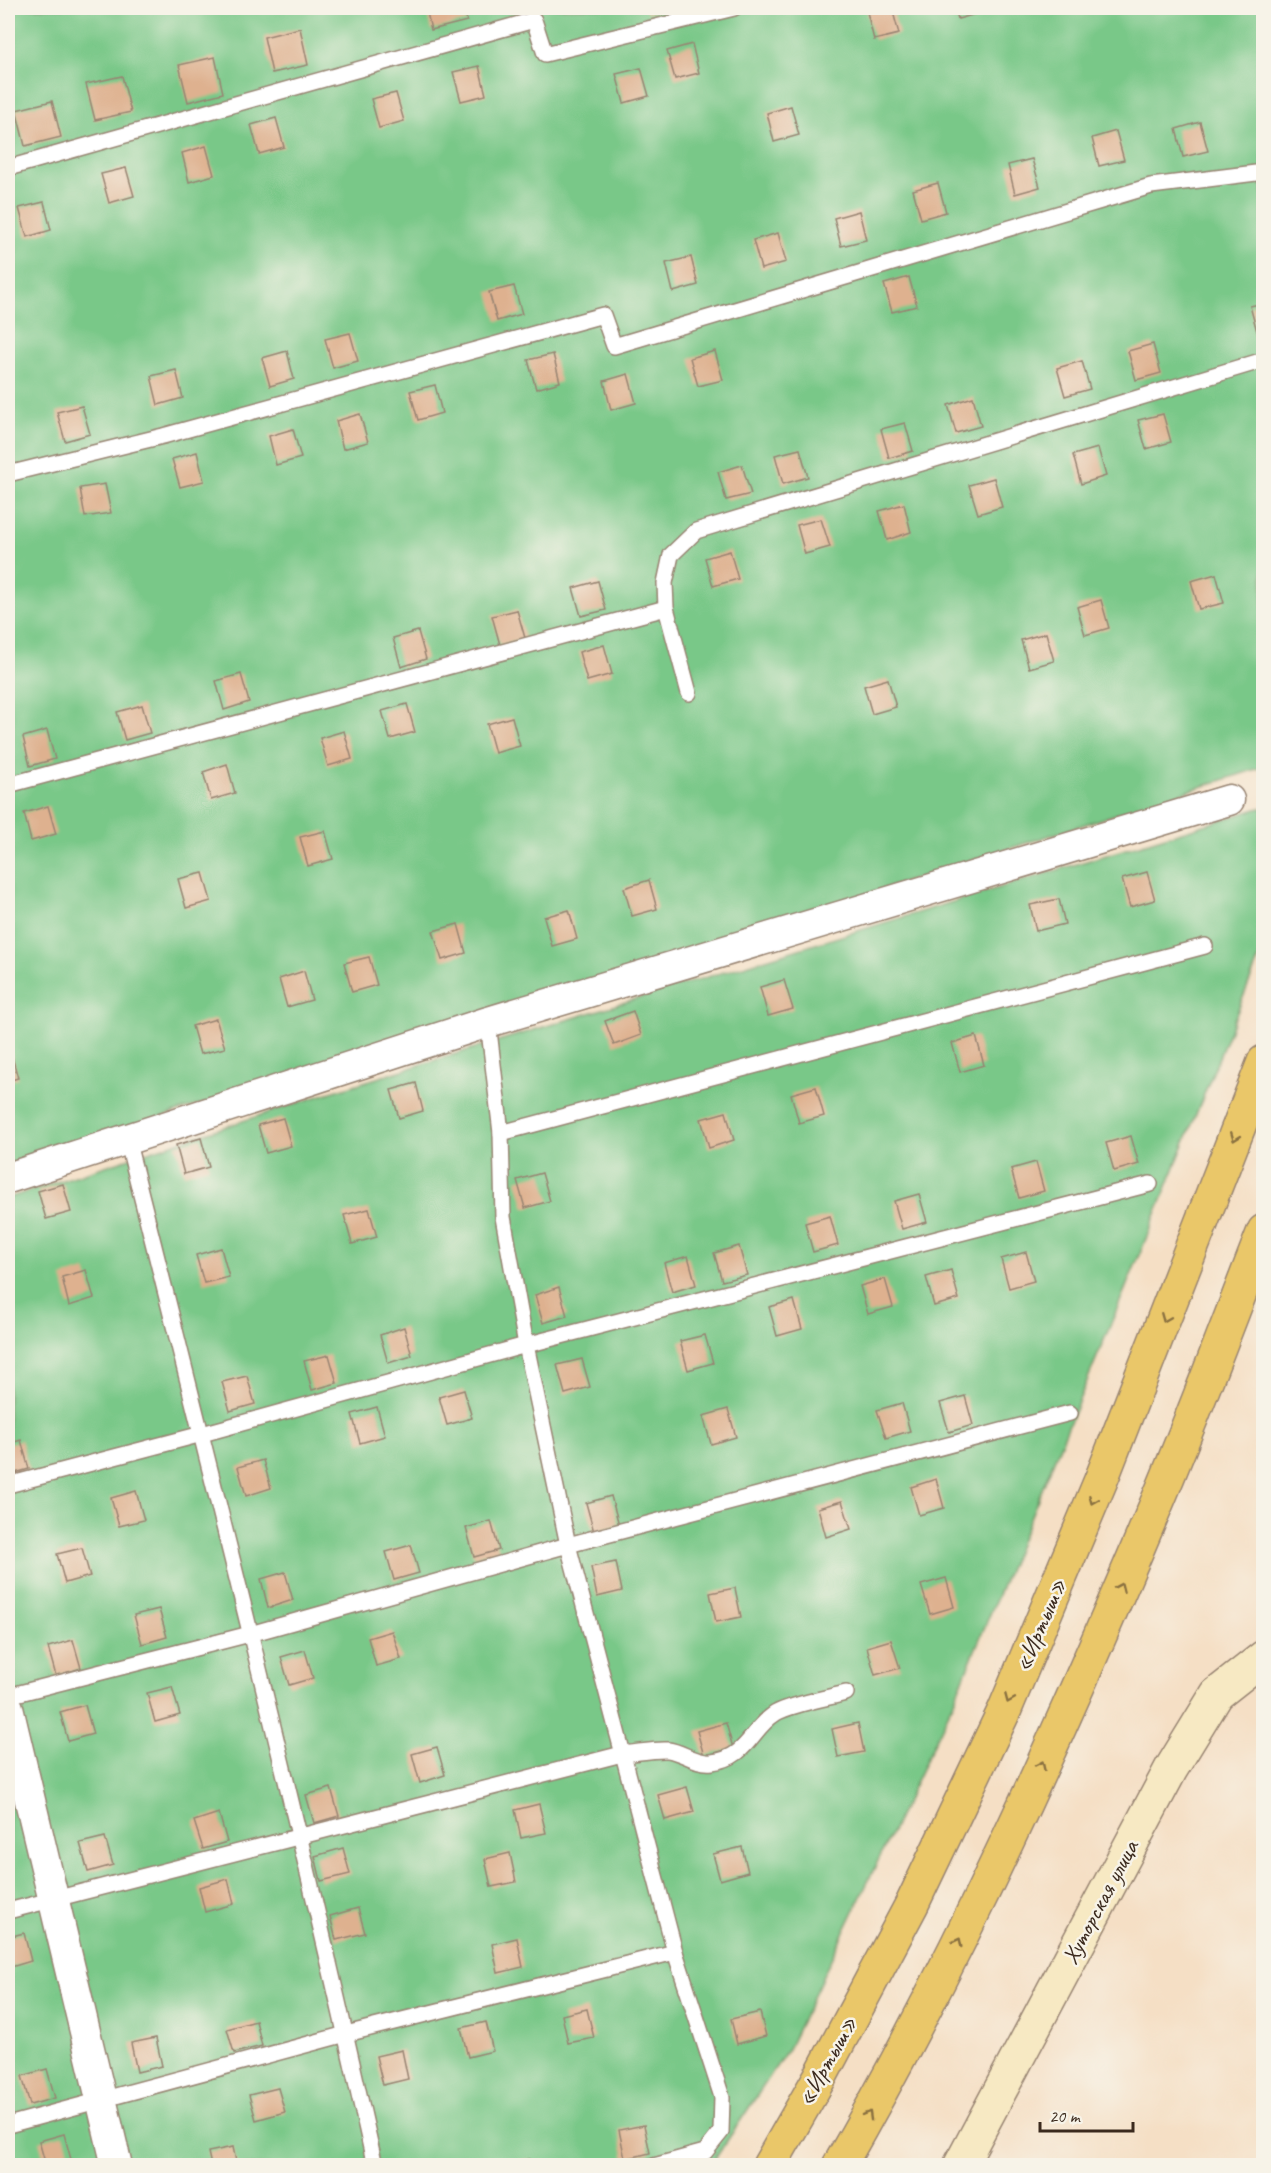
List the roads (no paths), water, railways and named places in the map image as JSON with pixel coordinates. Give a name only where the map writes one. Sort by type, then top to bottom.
[{"type":"highway","name":"«Иртыш»","points":[[769,2166],[820,2077],[912,1904],[1005,1709],[1101,1480],[1263,1062]]},
{"type":"highway","points":[[839,2166],[873,2107],[967,1925],[1053,1739],[1157,1504],[1263,1231]]},
{"type":"street","points":[[8,1178],[488,1022],[1229,800]]},
{"type":"street","name":"Хуторская улица","points":[[960,2166],[1170,1768],[1217,1694],[1263,1657]]},
{"type":"street","points":[[8,1708],[117,2166]]},
{"type":"lane","points":[[8,168],[534,20],[545,54],[734,8]]},
{"type":"lane","points":[[8,474],[163,436],[603,315],[614,346],[1151,186],[1263,172]]},
{"type":"lane","points":[[689,693],[666,608],[665,583],[671,555],[696,531],[1263,360]]},
{"type":"lane","points":[[8,785],[666,608]]},
{"type":"lane","points":[[501,1133],[1205,946]]},
{"type":"lane","points":[[488,1022],[501,1133],[503,1216],[526,1345],[568,1545],[675,1952],[722,2097],[721,2132],[705,2152],[654,2166]]},
{"type":"lane","points":[[127,1139],[202,1434],[346,2034],[375,2166]]},
{"type":"lane","points":[[8,1485],[526,1345],[1150,1184]]},
{"type":"lane","points":[[8,1696],[250,1634],[568,1545],[1070,1413]]},
{"type":"lane","points":[[8,1911],[622,1754],[669,1750],[694,1760],[712,1762],[734,1755],[751,1741],[766,1720],[779,1712],[846,1693]]},
{"type":"lane","points":[[8,2125],[346,2034],[675,1952]]}]
